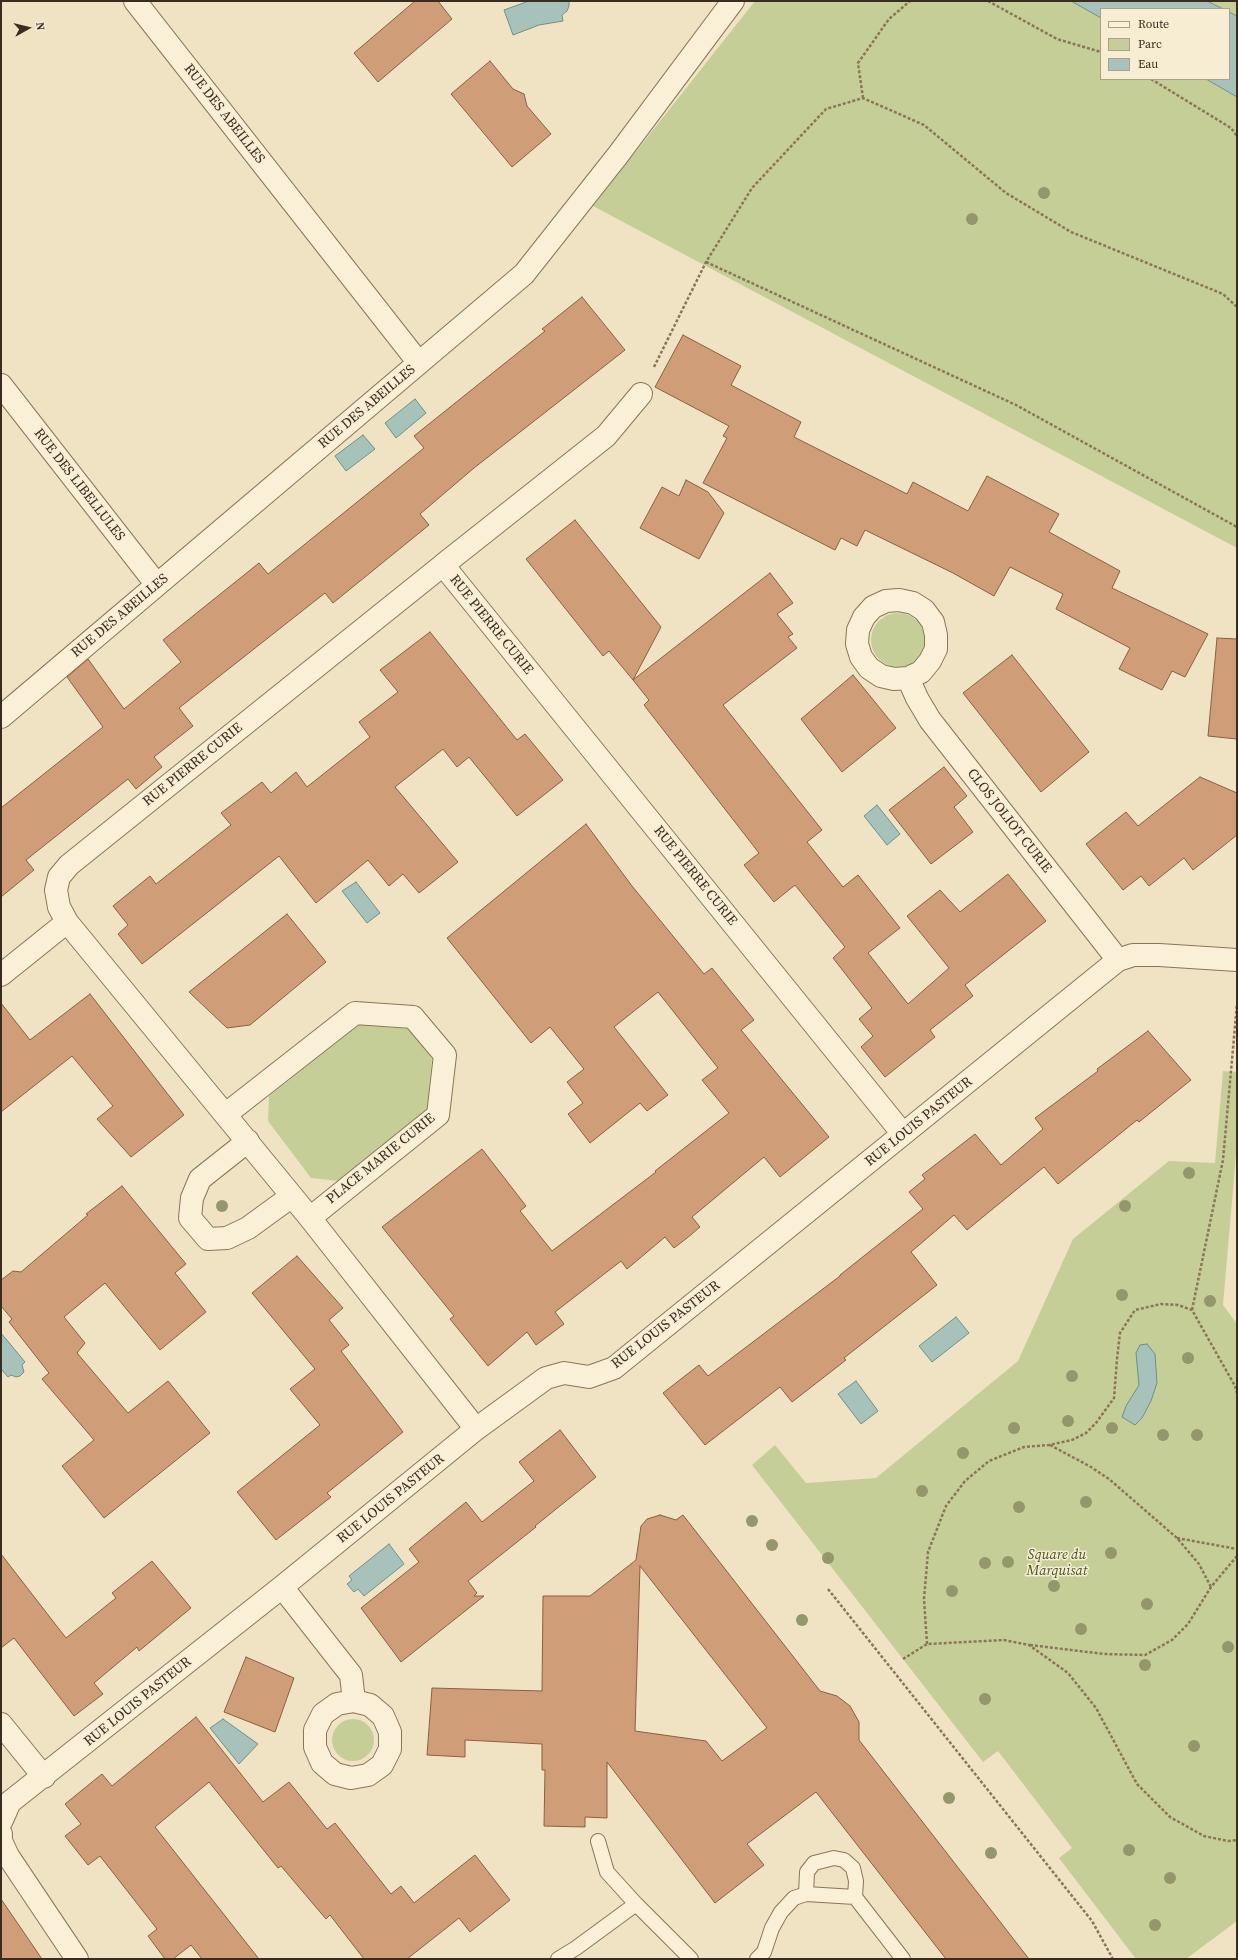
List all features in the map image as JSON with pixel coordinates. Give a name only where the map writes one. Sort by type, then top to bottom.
[{"type":"street","name":"RUE DES ABEILLES","points":[[1,718],[419,363],[135,1]]},
{"type":"street","points":[[419,363],[524,274],[618,154],[733,1]]},
{"type":"street","name":"RUE DES LIBELLULES","points":[[1,385],[157,585]]},
{"type":"street","points":[[443,565],[606,436],[641,394]]},
{"type":"street","name":"RUE PIERRE CURIE","points":[[476,1429],[248,1141],[67,922],[59,907],[56,890],[59,877],[69,864],[443,565],[903,1134]]},
{"type":"street","name":"CLOS JOLIOT CURIE","points":[[908,678],[917,698],[930,720],[1118,960]]},
{"type":"street","points":[[1,975],[67,922]]},
{"type":"street","name":"RUE LOUIS PASTEUR","points":[[1,1822],[10,1802],[44,1777],[282,1588],[476,1429],[546,1378],[564,1373],[589,1378],[614,1368],[1118,960],[1133,955],[1159,955],[1237,960]]},
{"type":"street","name":"PLACE MARIE CURIE","points":[[226,1114],[355,1013],[413,1017],[445,1055],[438,1115],[310,1218]]},
{"type":"street","points":[[248,1141],[200,1179],[192,1198],[190,1218],[208,1239],[227,1238],[248,1228],[292,1196]]},
{"type":"street","points":[[282,1588],[351,1675],[354,1701]]},
{"type":"street","points":[[1,1724],[44,1777]]},
{"type":"street","points":[[1,1834],[8,1856],[77,1959]]},
{"type":"lane","points":[[598,1841],[607,1872],[636,1904],[691,1959]]},
{"type":"lane","points":[[806,1894],[807,1872],[814,1863],[834,1858],[844,1860],[853,1868],[856,1881],[855,1897],[902,1959]]},
{"type":"lane","points":[[757,1959],[764,1952],[772,1928],[781,1912],[794,1898],[806,1894],[855,1897]]},
{"type":"lane","points":[[558,1959],[576,1948],[636,1904]]},
{"type":"path","points":[[863,98],[858,63],[888,19],[910,1]]},
{"type":"path","points":[[988,1],[1057,38],[1100,52]]},
{"type":"path","points":[[1153,80],[1231,128],[1237,136]]},
{"type":"path","points":[[641,394],[706,262],[752,188],[826,109],[863,98],[924,125],[1006,193],[1071,232],[1223,294],[1237,307]]},
{"type":"path","points":[[706,262],[1016,405],[1237,527]]},
{"type":"path","points":[[1192,1310],[1224,1160],[1237,1004]]},
{"type":"path","points":[[926,1644],[924,1599],[928,1552],[946,1506],[966,1481],[989,1461],[1024,1447],[1049,1445],[1072,1440],[1086,1433],[1096,1423],[1114,1398],[1120,1332],[1135,1310],[1161,1304],[1178,1304],[1192,1310],[1235,1386],[1237,1393]]},
{"type":"path","points":[[1049,1445],[1091,1467],[1109,1479],[1177,1538],[1198,1564],[1211,1586]]},
{"type":"path","points":[[1177,1538],[1237,1550]]},
{"type":"path","points":[[903,1659],[926,1644],[1004,1640],[1029,1645],[1104,1654],[1145,1655],[1172,1640],[1188,1624],[1211,1586],[1237,1556]]},
{"type":"path","points":[[828,1589],[1092,1921],[1113,1959]]},
{"type":"path","points":[[1029,1645],[1068,1673],[1096,1708],[1136,1784],[1170,1817],[1204,1836],[1228,1842],[1237,1840]]},
{"type":"green space","points":[[755,1],[1071,1],[1100,17],[1100,80],[1208,80],[1237,97],[1237,548],[593,206]]},
{"type":"green space","points":[[1207,1],[1237,1],[1237,16],[1230,12],[1230,8],[1221,8]]},
{"type":"green space","points":[[898,613],[908,615],[917,621],[923,630],[925,640],[923,650],[917,659],[908,665],[898,667],[888,665],[879,659],[873,650],[871,640],[873,630],[879,621],[888,615]]},
{"type":"green space","points":[[359,1025],[409,1029],[432,1059],[427,1109],[339,1181],[311,1178],[268,1121],[269,1096]]},
{"type":"green space","name":"Square du Marquisat","points":[[1223,1071],[1237,1072],[1237,1143],[1223,1305],[1237,1324],[1237,1921],[1186,1959],[1136,1959],[1059,1858],[1072,1848],[998,1751],[983,1762],[752,1465],[775,1445],[806,1483],[876,1478],[1018,1361],[1073,1239],[1169,1161],[1215,1163]]},
{"type":"green space","points":[[353,1719],[368,1725],[374,1740],[368,1755],[353,1761],[338,1755],[332,1740],[338,1725]]},
{"type":"water","points":[[529,1],[569,1],[569,6],[567,11],[562,15],[563,21],[539,25],[513,35],[504,10]]},
{"type":"water","points":[[1071,1],[1207,1],[1221,8],[1100,8],[1100,17]]},
{"type":"water","points":[[1230,12],[1237,16],[1237,97],[1208,80],[1230,80]]},
{"type":"water","points":[[415,399],[426,413],[396,438],[385,423]]},
{"type":"water","points":[[363,435],[375,449],[346,471],[335,456]]},
{"type":"water","points":[[877,805],[900,834],[887,845],[864,816]]},
{"type":"water","points":[[356,882],[380,913],[367,923],[342,891]]},
{"type":"water","points":[[956,1317],[969,1333],[932,1362],[919,1346]]},
{"type":"water","points":[[1,1333],[25,1362],[22,1365],[24,1372],[20,1376],[16,1377],[11,1375],[8,1377],[1,1369]]},
{"type":"water","points":[[1147,1344],[1155,1354],[1157,1383],[1151,1401],[1142,1418],[1135,1425],[1122,1417],[1126,1406],[1139,1385],[1136,1353],[1140,1345]]},
{"type":"water","points":[[856,1381],[878,1411],[861,1424],[838,1394]]},
{"type":"water","points":[[389,1544],[404,1564],[364,1596],[358,1589],[354,1592],[347,1584],[352,1580],[349,1576]]},
{"type":"water","points":[[223,1719],[258,1744],[239,1764],[210,1728]]},
{"type":"building","points":[[415,1],[438,1],[452,19],[378,82],[354,53]]},
{"type":"building","points":[[490,61],[513,89],[524,94],[527,106],[551,134],[512,167],[451,94]]},
{"type":"building","points":[[582,297],[625,350],[474,468],[420,514],[429,525],[333,603],[325,593],[179,708],[193,726],[154,757],[162,767],[136,789],[128,779],[26,860],[34,870],[1,897],[1,808],[103,727],[67,677],[88,659],[124,709],[181,662],[163,640],[259,563],[268,574],[424,448],[414,436],[545,331],[542,329]]},
{"type":"building","points":[[683,335],[741,366],[731,385],[801,422],[794,437],[907,494],[913,482],[968,511],[987,476],[1059,514],[1049,532],[1120,571],[1112,588],[1208,634],[1185,677],[1172,671],[1162,690],[1119,669],[1130,648],[1056,609],[1063,594],[1010,567],[994,596],[953,573],[865,530],[857,546],[841,538],[835,550],[703,483],[727,438],[723,436],[729,426],[655,387]]},
{"type":"building","points":[[686,480],[708,492],[724,513],[699,559],[640,528],[662,487],[679,496]]},
{"type":"building","points":[[575,520],[661,627],[633,680],[609,651],[603,656],[526,559]]},
{"type":"building","points":[[770,573],[793,603],[777,614],[793,634],[788,637],[797,648],[723,705],[822,830],[807,842],[843,887],[858,875],[900,928],[868,953],[908,1004],[949,968],[907,916],[940,890],[960,912],[1008,874],[1046,921],[965,985],[973,996],[930,1030],[935,1037],[885,1077],[861,1047],[873,1036],[859,1019],[872,1008],[833,958],[845,947],[795,885],[774,902],[744,865],[759,853],[644,705],[649,700],[633,680]]},
{"type":"building","points":[[430,632],[517,740],[525,734],[563,780],[517,816],[469,757],[457,767],[443,749],[395,787],[458,862],[419,893],[403,874],[389,886],[368,860],[316,903],[279,856],[142,964],[118,934],[128,925],[113,906],[150,876],[156,884],[231,825],[221,813],[262,782],[271,793],[296,772],[307,787],[370,737],[359,722],[398,692],[380,670]]},
{"type":"building","points":[[1217,638],[1237,639],[1237,739],[1208,736]]},
{"type":"building","points":[[1012,655],[1089,752],[1041,792],[963,693]]},
{"type":"building","points":[[853,675],[896,728],[842,772],[801,719]]},
{"type":"building","points":[[944,767],[967,796],[954,807],[973,832],[931,864],[889,810]]},
{"type":"building","points":[[1200,777],[1237,793],[1237,835],[1193,870],[1184,858],[1149,886],[1141,876],[1123,890],[1086,844],[1126,812],[1138,826]]},
{"type":"building","points":[[586,824],[632,886],[704,974],[712,968],[754,1020],[741,1030],[829,1137],[780,1177],[764,1157],[692,1217],[700,1227],[674,1248],[665,1237],[627,1269],[621,1261],[555,1312],[564,1324],[536,1345],[527,1332],[488,1366],[450,1319],[454,1316],[382,1227],[482,1149],[526,1206],[520,1211],[552,1251],[656,1172],[655,1171],[729,1113],[702,1080],[718,1068],[658,992],[614,1027],[668,1095],[647,1111],[640,1103],[590,1143],[568,1114],[583,1103],[567,1082],[584,1069],[550,1027],[531,1043],[447,938]]},
{"type":"building","points":[[287,914],[326,962],[250,1025],[227,1028],[189,992]]},
{"type":"building","points":[[90,994],[184,1115],[131,1157],[97,1119],[113,1106],[72,1056],[1,1112],[1,1003],[30,1040]]},
{"type":"building","points":[[1148,1031],[1191,1080],[1139,1122],[1137,1120],[1058,1184],[1044,1167],[967,1230],[954,1215],[911,1252],[937,1285],[844,1358],[846,1360],[792,1402],[780,1387],[705,1445],[663,1393],[699,1365],[708,1376],[840,1276],[923,1209],[909,1192],[925,1179],[922,1175],[975,1134],[1001,1165],[1043,1129],[1035,1118]]},
{"type":"building","points":[[122,1186],[186,1264],[175,1273],[206,1312],[160,1350],[105,1283],[64,1317],[85,1343],[77,1353],[128,1413],[168,1381],[210,1433],[104,1518],[62,1466],[94,1440],[42,1379],[49,1373],[9,1322],[12,1319],[1,1306],[1,1280],[13,1271],[21,1272],[88,1215],[86,1214]]},
{"type":"building","points":[[297,1256],[343,1308],[329,1320],[349,1345],[341,1351],[403,1432],[327,1493],[331,1497],[276,1540],[237,1492],[320,1425],[290,1389],[315,1369],[252,1293]]},
{"type":"building","points":[[560,1430],[596,1477],[468,1581],[477,1593],[474,1596],[484,1596],[401,1662],[361,1608],[419,1562],[409,1549],[466,1502],[482,1522],[534,1481],[519,1462]]},
{"type":"building","points":[[660,1515],[676,1520],[683,1515],[820,1691],[837,1696],[850,1706],[859,1722],[859,1740],[1029,1959],[946,1959],[816,1792],[747,1844],[764,1865],[715,1903],[607,1762],[607,1818],[585,1817],[585,1827],[544,1826],[545,1770],[542,1770],[542,1744],[465,1740],[465,1757],[427,1755],[432,1688],[542,1691],[543,1596],[590,1596],[636,1560],[641,1526],[647,1519]],"holes":[[[640,1566],[767,1728],[722,1761],[706,1741],[635,1731]]]},
{"type":"building","points":[[1,1554],[66,1638],[116,1598],[112,1593],[152,1561],[191,1608],[139,1651],[137,1647],[94,1683],[103,1694],[74,1716],[14,1638],[1,1648]]},
{"type":"building","points":[[246,1657],[294,1678],[275,1732],[224,1712]]},
{"type":"building","points":[[196,1717],[263,1802],[289,1782],[327,1829],[335,1823],[391,1894],[401,1886],[414,1903],[475,1855],[510,1900],[470,1932],[459,1918],[407,1959],[364,1959],[330,1915],[326,1919],[281,1866],[278,1868],[209,1782],[155,1827],[259,1959],[202,1959],[191,1945],[173,1959],[165,1959],[148,1936],[157,1929],[100,1856],[88,1865],[65,1836],[81,1824],[65,1804],[102,1774],[112,1786]]},
{"type":"building","points":[[1,1899],[42,1959],[1,1959]]}]
